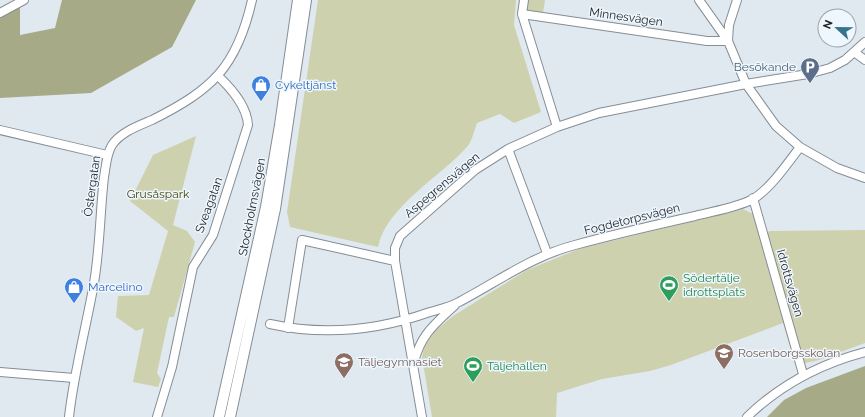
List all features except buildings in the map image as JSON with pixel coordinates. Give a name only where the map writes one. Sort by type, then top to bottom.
[{"type":"main road","name":"Stockholmsvägen","points":[[219,417],[266,207],[298,0]]},
{"type":"main road","name":"Stockholmsvägen","points":[[230,417],[275,209],[306,0]]},
{"type":"street","points":[[0,13],[24,0]]},
{"type":"street","name":"Östergatan","points":[[69,417],[74,378],[94,282],[107,155],[113,144],[122,134],[172,110],[196,95],[218,76],[239,43],[252,0]]},
{"type":"street","points":[[524,0],[522,14],[557,127]]},
{"type":"street","points":[[699,0],[728,41],[746,84],[776,126],[800,148],[837,168],[865,178]]},
{"type":"street","points":[[728,41],[730,25],[737,0]]},
{"type":"street","name":"Minnesvägen","points":[[522,14],[707,41],[728,41]]},
{"type":"street","name":"Aspegrensvägen","points":[[422,417],[395,260],[395,248],[400,236],[476,170],[508,149],[557,127],[599,112],[746,84],[808,74],[830,68],[845,60],[865,42]]},
{"type":"street","points":[[854,52],[865,60]]},
{"type":"street","name":"Sveagatan","points":[[157,417],[172,367],[193,267],[213,235],[248,125],[248,118],[243,109],[218,76]]},
{"type":"street","points":[[0,130],[107,155]]},
{"type":"street","name":"Fogdetorpsvägen","points":[[413,365],[418,346],[427,331],[458,303],[489,284],[548,253],[574,245],[723,209],[754,198],[779,175],[800,148]]},
{"type":"street","points":[[508,149],[548,253]]},
{"type":"street","name":"Idrottsvägen","points":[[754,198],[803,374]]},
{"type":"street","points":[[288,328],[302,240],[395,260]]},
{"type":"street","name":"Fogdetorpsvägen","points":[[270,324],[288,328],[324,331],[359,329],[406,321],[458,303]]},
{"type":"street","points":[[747,417],[762,402],[803,374],[847,356],[865,352]]},
{"type":"street","points":[[0,372],[74,378]]},
{"type":"green space","points":[[62,0],[196,0],[172,47],[91,93],[0,98],[0,18],[20,6],[20,35],[55,28]]},
{"type":"green space","points":[[318,0],[516,0],[514,25],[541,112],[514,123],[500,114],[477,123],[468,146],[402,206],[391,219],[383,233],[378,247],[290,227],[287,212]]},
{"type":"green space","points":[[528,0],[545,0],[543,13],[526,12]]},
{"type":"green space","name":"Grusåspark","points":[[196,136],[173,225],[187,231],[195,242],[174,317],[169,317],[157,373],[161,379],[158,387],[133,382],[144,328],[136,331],[116,317],[118,296],[149,295],[168,231],[130,201],[153,155]]},
{"type":"green space","name":"Södertälje idrottsplats","points":[[743,209],[753,214],[759,235],[770,231],[865,230],[865,343],[819,360],[796,365],[783,323],[671,365],[650,371],[602,379],[557,393],[556,417],[432,417],[422,357],[424,347],[436,330],[453,316],[527,270],[579,249]]},
{"type":"green space","points":[[865,366],[865,417],[767,417],[784,400],[806,388]]},
{"type":"place","name":"Besökande","points":[[810,84]]},
{"type":"place","name":"Cykeltjänst","points":[[261,102]]},
{"type":"place","name":"Södertälje idrottsplats","points":[[669,302]]},
{"type":"place","name":"Marcelino","points":[[74,304]]},
{"type":"place","name":"Rosenborgsskolan","points":[[724,370]]},
{"type":"place","name":"Täljegymnasiet","points":[[344,379]]},
{"type":"place","name":"Täljehallen","points":[[473,383]]}]
